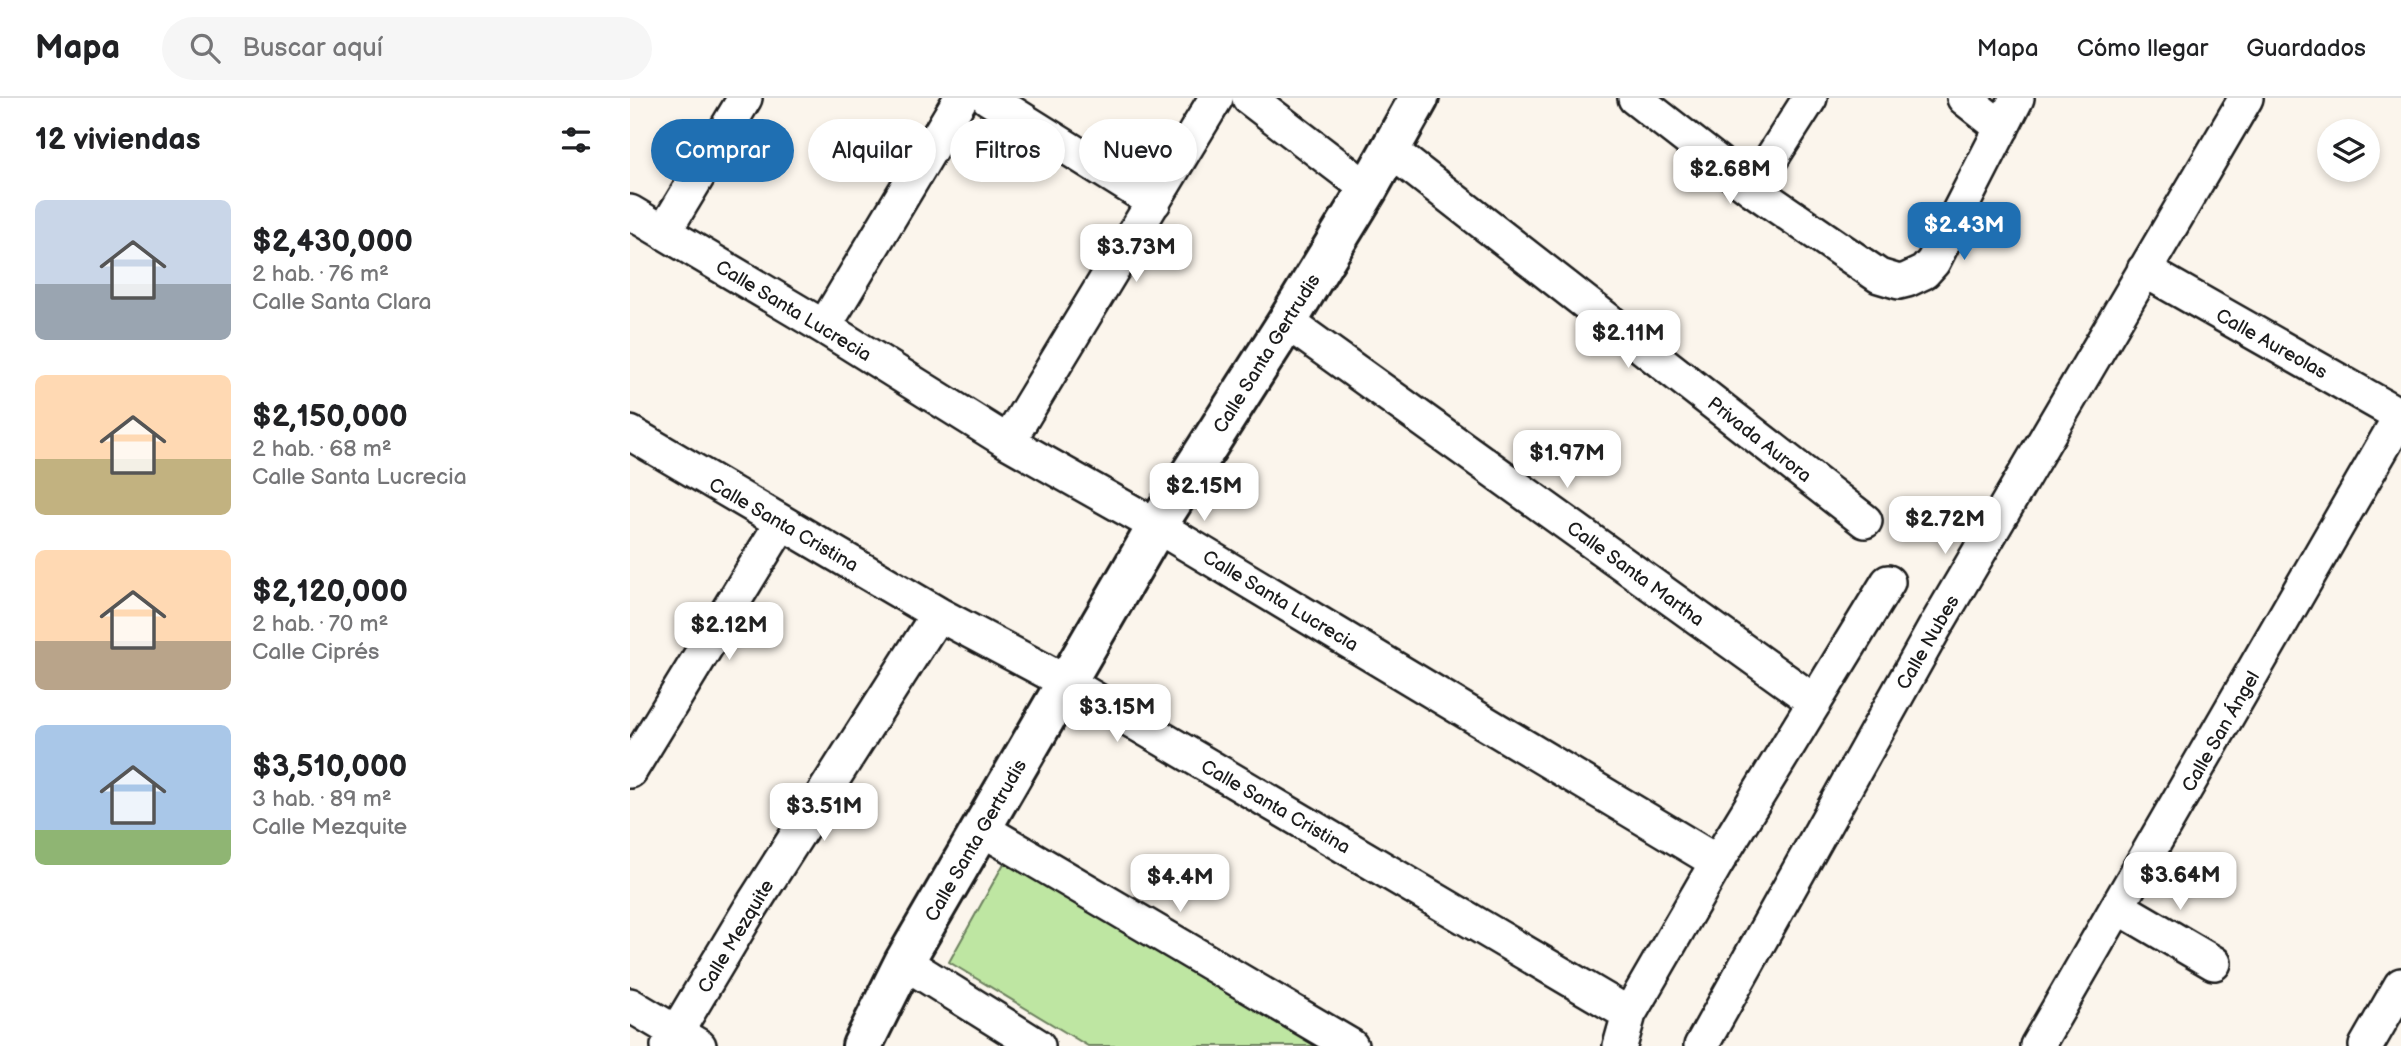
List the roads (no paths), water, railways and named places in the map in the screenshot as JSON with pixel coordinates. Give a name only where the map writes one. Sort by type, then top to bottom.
[{"type":"street","points":[[664,232],[744,98]]},
{"type":"street","points":[[824,327],[961,98]]},
{"type":"street","points":[[989,98],[1154,202]]},
{"type":"street","points":[[1009,442],[1216,98]]},
{"type":"street","points":[[1249,98],[1368,189]]},
{"type":"street","name":"Calle Santa Gertrudis","points":[[862,1046],[904,962],[1157,526],[1287,322],[1368,189],[1419,98]]},
{"type":"street","points":[[1635,98],[1752,189],[1864,267],[1899,282],[1916,278],[1924,272],[1957,220],[2017,98]]},
{"type":"street","points":[[1752,189],[1810,98]]},
{"type":"street","points":[[1964,98],[2002,128]]},
{"type":"street","name":"Calle Nubes","points":[[1701,1046],[1934,629],[2246,98]]},
{"type":"street","name":"Privada Aurora","points":[[1390,150],[1865,521]]},
{"type":"street","name":"Calle Santa Lucrecia","points":[[630,212],[824,327],[1009,442],[1157,526],[1717,862]]},
{"type":"street","name":"Calle Aureolas","points":[[2144,270],[2401,416]]},
{"type":"street","name":"Calle Santa Martha","points":[[1287,322],[1815,702]]},
{"type":"street","name":"Calle San Ángel","points":[[2037,1046],[2120,908],[2401,416]]},
{"type":"street","name":"Calle Santa Cristina","points":[[630,433],[937,614],[1066,682],[1629,1014]]},
{"type":"street","points":[[630,771],[781,524]]},
{"type":"street","points":[[1620,1046],[1629,1014],[1717,862],[1888,582]]},
{"type":"street","name":"Calle Mezquite","points":[[681,1041],[750,909],[937,614]]},
{"type":"street","points":[[982,829],[1351,1046]]},
{"type":"street","points":[[2120,908],[2214,963]]},
{"type":"street","points":[[904,962],[1038,1046]]},
{"type":"street","points":[[2366,1046],[2401,985]]},
{"type":"street","points":[[630,1005],[681,1041]]}]
